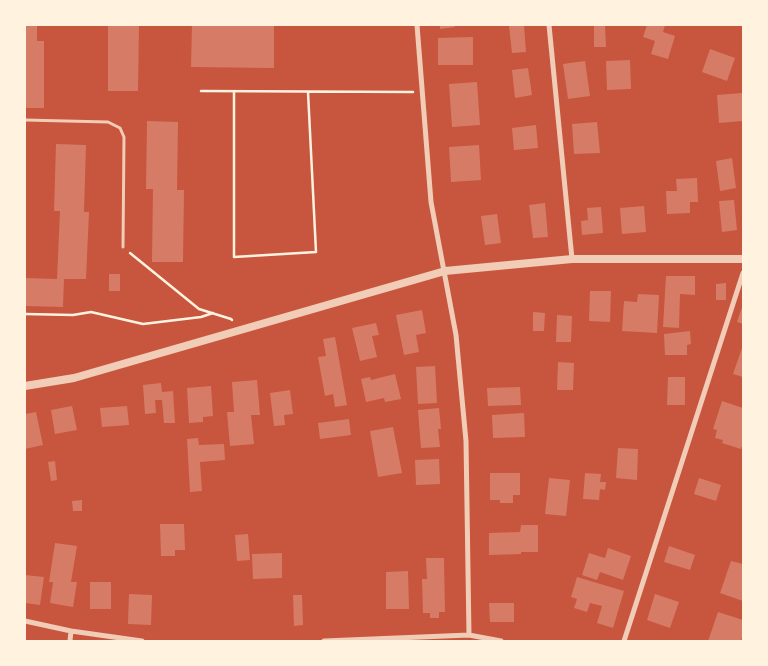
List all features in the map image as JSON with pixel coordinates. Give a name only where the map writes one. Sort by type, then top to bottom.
[{"type":"street","points":[[417,25],[431,202],[456,336],[466,441],[470,635]]},
{"type":"street","points":[[549,25],[572,259]]},
{"type":"street","points":[[25,386],[74,378],[445,271],[572,259],[743,259]]},
{"type":"street","points":[[624,641],[743,273]]},
{"type":"street","points":[[25,621],[71,631],[142,641]]},
{"type":"street","points":[[70,641],[71,631]]},
{"type":"street","points":[[324,641],[470,635],[501,641]]},
{"type":"lane","points":[[25,120],[108,122],[120,128],[124,137],[123,247]]},
{"type":"path","points":[[201,91],[422,92]]},
{"type":"path","points":[[234,92],[234,257],[316,252],[308,92]]},
{"type":"path","points":[[123,247],[199,309],[231,319],[236,331]]},
{"type":"path","points":[[25,314],[73,315],[91,312],[143,324],[201,317],[213,313]]},
{"type":"building","points":[[25,25],[37,25],[37,41],[44,41],[44,108],[25,108]]},
{"type":"building","points":[[108,25],[139,25],[138,91],[108,91]]},
{"type":"building","points":[[192,25],[274,25],[274,68],[191,67]]},
{"type":"building","points":[[440,25],[454,25],[455,27],[440,29]]},
{"type":"building","points":[[524,25],[526,52],[512,53],[509,26]]},
{"type":"building","points":[[594,25],[605,25],[606,47],[594,47]]},
{"type":"building","points":[[647,25],[665,25],[663,32],[675,36],[668,59],[651,54],[655,41],[643,37]]},
{"type":"building","points":[[473,37],[473,65],[438,65],[438,38]]},
{"type":"building","points":[[710,49],[735,58],[727,81],[702,72]]},
{"type":"building","points":[[630,60],[631,89],[607,90],[606,61]]},
{"type":"building","points":[[585,61],[590,96],[568,99],[563,64]]},
{"type":"building","points":[[528,68],[532,95],[515,98],[512,70]]},
{"type":"building","points":[[477,82],[480,125],[452,127],[449,84]]},
{"type":"building","points":[[742,93],[743,121],[719,123],[717,95]]},
{"type":"building","points":[[147,121],[178,122],[177,190],[184,190],[183,262],[152,262],[153,189],[146,189]]},
{"type":"building","points":[[597,122],[600,153],[574,154],[572,124]]},
{"type":"building","points":[[536,125],[538,148],[514,150],[512,128]]},
{"type":"building","points":[[56,144],[86,145],[84,212],[89,212],[86,279],[64,279],[63,307],[25,306],[25,278],[57,279],[60,211],[54,211]]},
{"type":"building","points":[[479,145],[481,180],[451,182],[449,147]]},
{"type":"building","points":[[732,158],[736,188],[720,191],[716,161]]},
{"type":"building","points":[[697,178],[698,202],[690,202],[690,213],[667,214],[666,191],[677,191],[676,179]]},
{"type":"building","points":[[734,200],[737,230],[722,232],[719,201]]},
{"type":"building","points":[[545,203],[548,237],[533,238],[529,205]]},
{"type":"building","points":[[644,206],[646,232],[622,234],[620,208]]},
{"type":"building","points":[[601,207],[603,233],[582,235],[581,221],[588,220],[587,208]]},
{"type":"building","points":[[497,214],[501,243],[485,245],[481,216]]},
{"type":"building","points":[[109,274],[120,274],[120,291],[109,291]]},
{"type":"building","points":[[666,276],[695,276],[695,295],[680,294],[679,328],[663,327]]},
{"type":"building","points":[[726,283],[726,300],[716,300],[716,284]]},
{"type":"building","points":[[590,291],[611,291],[610,322],[589,321]]},
{"type":"building","points":[[638,294],[659,295],[657,333],[622,331],[624,301],[637,302]]},
{"type":"building","points":[[743,304],[743,324],[737,322]]},
{"type":"building","points":[[422,310],[426,333],[416,335],[419,352],[404,355],[396,315]]},
{"type":"building","points":[[533,312],[545,313],[544,331],[533,331]]},
{"type":"building","points":[[557,315],[572,316],[571,342],[556,342]]},
{"type":"building","points":[[376,323],[379,335],[372,336],[377,357],[360,361],[352,328]]},
{"type":"building","points":[[690,331],[691,344],[687,345],[687,355],[665,355],[664,334]]},
{"type":"building","points":[[335,337],[347,405],[335,407],[333,394],[325,396],[318,357],[326,356],[323,339]]},
{"type":"building","points":[[743,345],[743,377],[733,374]]},
{"type":"building","points":[[558,362],[574,363],[573,390],[557,390]]},
{"type":"building","points":[[435,366],[437,403],[418,404],[416,367]]},
{"type":"building","points":[[395,374],[401,399],[385,402],[384,398],[366,402],[361,379],[370,377],[371,380]]},
{"type":"building","points":[[668,377],[685,377],[685,405],[667,405]]},
{"type":"building","points":[[257,380],[260,415],[251,415],[254,444],[230,446],[227,412],[234,412],[232,382]]},
{"type":"building","points":[[161,383],[162,392],[173,391],[175,423],[164,423],[162,400],[155,400],[156,413],[145,414],[143,385]]},
{"type":"building","points":[[211,386],[213,416],[203,417],[203,422],[189,423],[187,388]]},
{"type":"building","points":[[520,387],[521,405],[488,406],[487,388]]},
{"type":"building","points":[[290,390],[293,414],[284,415],[285,425],[274,426],[270,393]]},
{"type":"building","points":[[722,401],[743,408],[743,442],[741,449],[722,443],[723,440],[715,438],[717,430],[713,429]]},
{"type":"building","points":[[72,406],[77,430],[55,434],[51,410]]},
{"type":"building","points":[[127,406],[129,425],[102,427],[100,408]]},
{"type":"building","points":[[439,408],[441,429],[438,429],[440,447],[421,448],[418,410]]},
{"type":"building","points":[[36,412],[43,445],[25,449],[25,414]]},
{"type":"building","points":[[524,413],[525,437],[493,438],[492,415]]},
{"type":"building","points":[[349,419],[351,435],[320,439],[318,423]]},
{"type":"building","points":[[393,427],[402,473],[378,477],[370,431]]},
{"type":"building","points":[[198,438],[199,445],[224,444],[225,460],[200,462],[202,491],[190,492],[187,439]]},
{"type":"building","points":[[618,448],[638,449],[637,480],[616,478]]},
{"type":"building","points":[[439,459],[440,484],[416,485],[415,460]]},
{"type":"building","points":[[55,461],[57,480],[51,481],[48,462]]},
{"type":"building","points":[[490,473],[520,473],[520,495],[513,495],[513,503],[500,503],[500,500],[490,500]]},
{"type":"building","points":[[585,473],[601,474],[600,482],[606,482],[605,490],[600,489],[599,500],[583,499]]},
{"type":"building","points":[[549,478],[570,480],[566,516],[545,514]]},
{"type":"building","points":[[699,478],[721,485],[716,501],[694,494]]},
{"type":"building","points":[[82,500],[82,511],[73,511],[72,501]]},
{"type":"building","points":[[160,524],[184,524],[185,550],[175,550],[175,556],[161,556]]},
{"type":"building","points":[[521,525],[538,525],[538,552],[489,555],[489,533],[520,532]]},
{"type":"building","points":[[248,534],[250,560],[237,561],[235,535]]},
{"type":"building","points":[[55,543],[77,546],[71,582],[77,582],[73,607],[50,603],[53,582],[49,582]]},
{"type":"building","points":[[669,546],[695,555],[690,570],[664,562]]},
{"type":"building","points":[[608,548],[631,556],[623,580],[600,572],[597,580],[582,575],[589,553],[605,558]]},
{"type":"building","points":[[282,553],[282,578],[253,579],[252,554]]},
{"type":"building","points":[[426,558],[444,558],[445,612],[439,612],[439,618],[430,618],[430,613],[423,613],[422,579],[427,579]]},
{"type":"building","points":[[731,561],[743,564],[743,601],[720,593]]},
{"type":"building","points":[[408,571],[409,609],[386,609],[386,572]]},
{"type":"building","points":[[25,575],[44,577],[40,605],[25,603]]},
{"type":"building","points":[[577,577],[624,591],[613,628],[597,623],[602,606],[590,603],[587,612],[574,608],[577,599],[571,597]]},
{"type":"building","points":[[90,582],[111,582],[111,609],[90,609]]},
{"type":"building","points":[[129,594],[152,595],[151,625],[128,624]]},
{"type":"building","points":[[655,594],[679,602],[670,628],[647,620]]},
{"type":"building","points":[[293,595],[302,595],[303,625],[294,626]]},
{"type":"building","points":[[489,603],[514,603],[514,622],[490,622]]},
{"type":"building","points":[[718,612],[743,620],[741,641],[708,641]]}]
